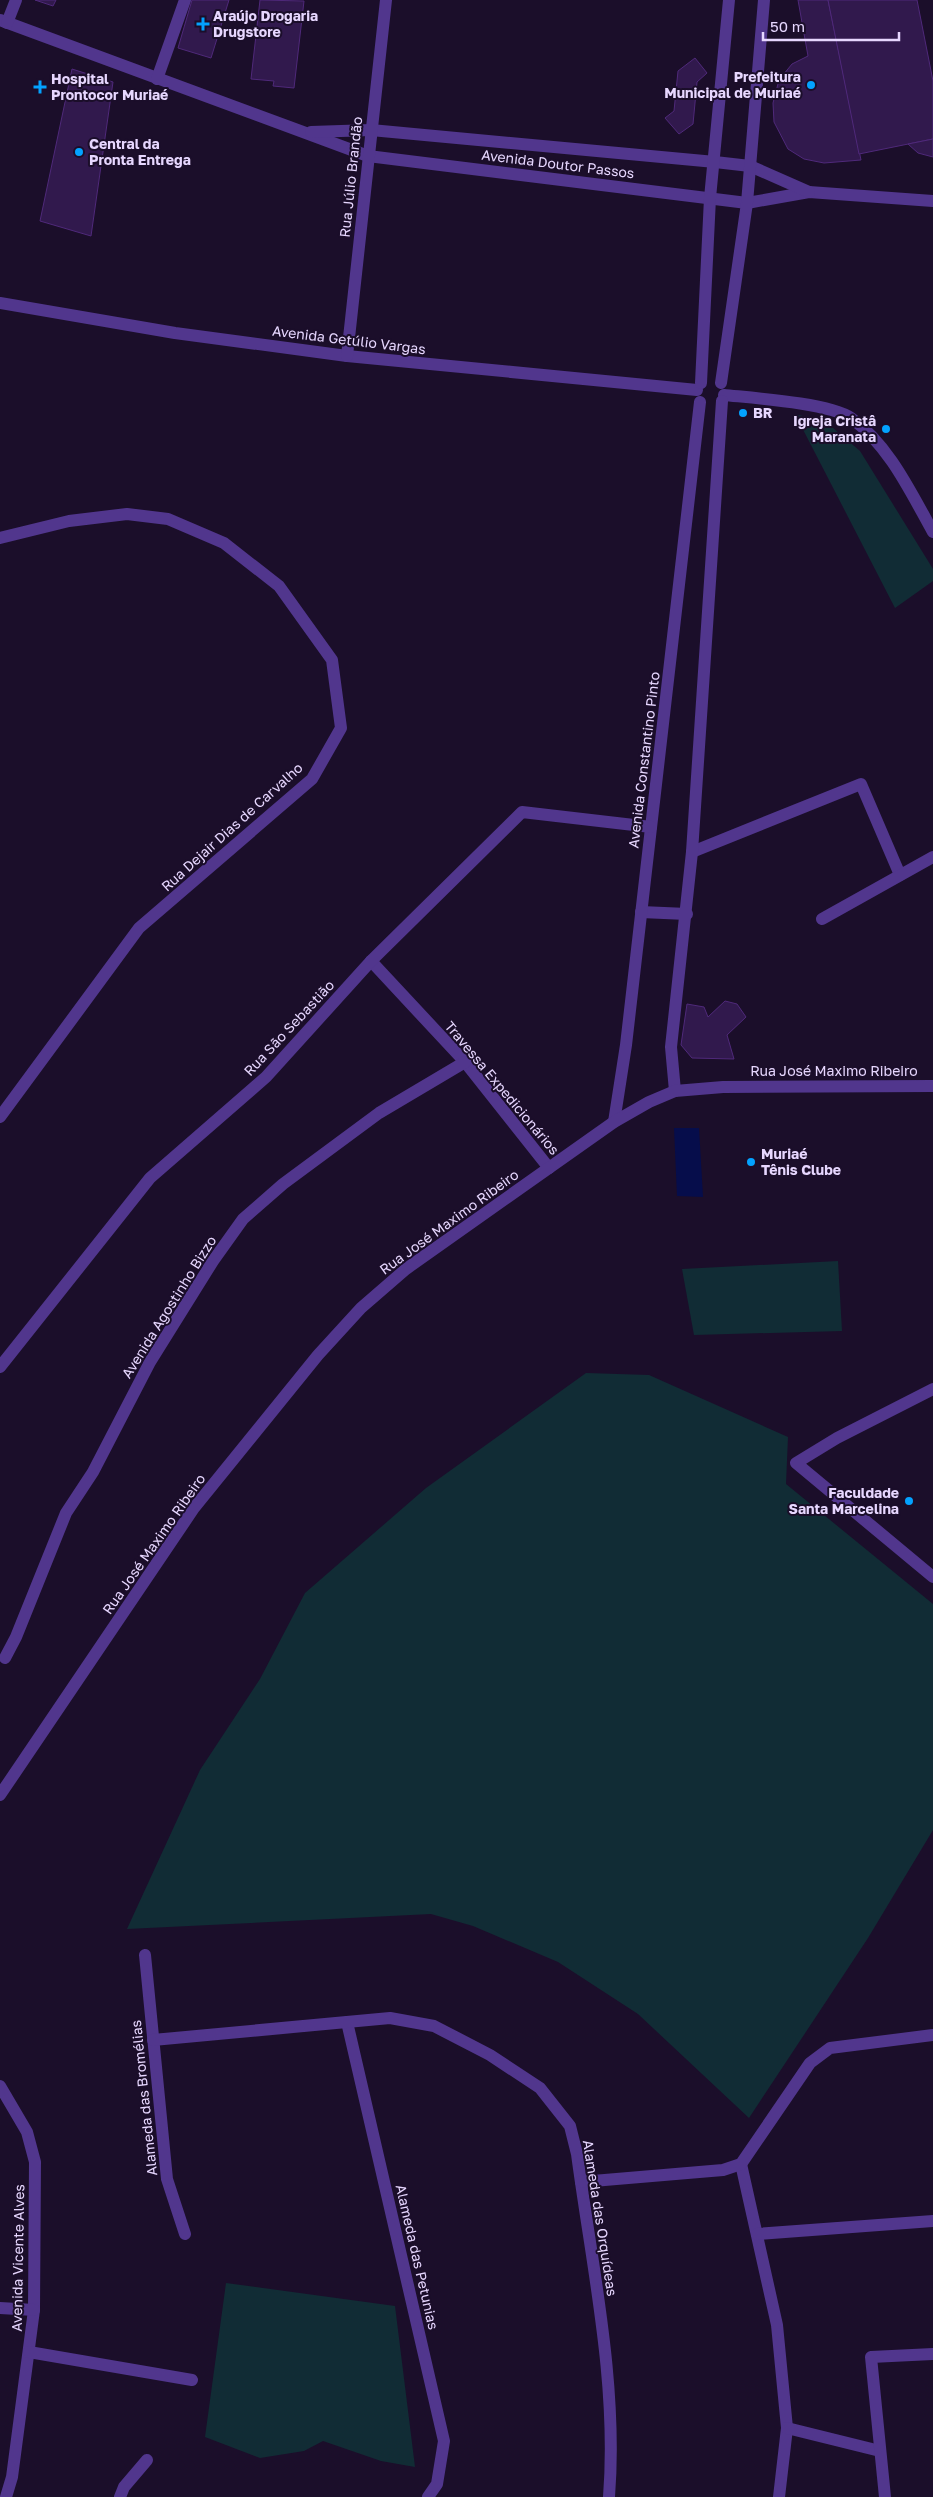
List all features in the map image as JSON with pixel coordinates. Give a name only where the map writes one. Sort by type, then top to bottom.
[{"type":"street","points":[[4,21],[16,0]]},
{"type":"street","points":[[157,78],[185,0]]},
{"type":"street","name":"Rua Júlio Brandão","points":[[347,356],[386,0]]},
{"type":"street","name":"Avenida Constantino Pinto","points":[[614,1122],[626,1045],[697,432],[710,198],[715,162],[729,0]]},
{"type":"street","points":[[675,1091],[671,1047],[692,852],[723,393],[747,203],[764,0]]},
{"type":"street","name":"Avenida Doutor Passos","points":[[4,21],[368,156],[747,203],[809,192],[933,201]]},
{"type":"street","name":"Avenida Doutor Passos","points":[[306,132],[371,130],[750,166],[809,192]]},
{"type":"street","name":"Avenida Getúlio Vargas","points":[[0,303],[175,333],[347,356],[700,392]]},
{"type":"street","points":[[723,393],[712,406],[700,392],[710,379],[723,393],[798,403],[850,417],[888,454],[933,532]]},
{"type":"street","points":[[697,432],[703,426],[709,425],[715,426],[720,432]]},
{"type":"street","name":"Rua Dejair Dias de Carvalho","points":[[0,538],[69,521],[127,514],[168,519],[224,543],[278,586],[332,660],[341,728],[312,779],[139,928],[0,1117]]},
{"type":"street","points":[[692,852],[861,784],[900,875]]},
{"type":"street","name":"Rua São Sebastião","points":[[0,1367],[150,1178],[266,1078],[371,961],[522,812],[651,827]]},
{"type":"street","points":[[822,919],[933,857]]},
{"type":"street","points":[[641,912],[686,914]]},
{"type":"street","name":"Travessa Expedicionários","points":[[371,961],[465,1062],[549,1168]]},
{"type":"street","name":"Avenida Agostinho Bizzo","points":[[5,1658],[66,1513],[93,1472],[150,1362],[213,1261],[243,1219],[283,1184],[379,1113],[465,1062]]},
{"type":"street","name":"Rua José Maximo Ribeiro","points":[[0,1794],[194,1508],[318,1355],[361,1308],[406,1269],[614,1122],[649,1102],[675,1091],[723,1086],[933,1086]]},
{"type":"street","points":[[933,1389],[837,1438],[796,1463],[933,1577]]},
{"type":"street","name":"Alameda das Bromélias","points":[[145,1956],[167,2179],[185,2234]]},
{"type":"street","name":"Alameda das Orquídeas","points":[[153,2040],[390,2018],[434,2026],[490,2055],[540,2088],[570,2126],[577,2154],[604,2346],[612,2456],[609,2497]]},
{"type":"street","name":"Alameda das Petunias","points":[[347,2022],[444,2442],[437,2484],[428,2497]]},
{"type":"street","points":[[581,2182],[723,2170],[741,2164],[810,2063],[830,2048],[933,2035]]},
{"type":"street","name":"Avenida Vicente Alves","points":[[0,2086],[27,2132],[35,2162],[34,2310],[12,2477],[6,2497]]},
{"type":"street","points":[[741,2164],[777,2325],[787,2428],[779,2497]]},
{"type":"street","points":[[757,2234],[933,2221]]},
{"type":"street","points":[[0,2308],[34,2310]]},
{"type":"street","points":[[29,2352],[192,2380]]},
{"type":"street","points":[[885,2497],[871,2357],[933,2354]]},
{"type":"street","points":[[787,2428],[880,2451]]},
{"type":"street","points":[[120,2497],[124,2487],[147,2460]]},
{"type":"shaded area","points":[[795,414],[826,422],[860,451],[933,569],[933,581],[895,608]]},
{"type":"shaded area","points":[[674,1128],[699,1128],[703,1197],[677,1196]]},
{"type":"shaded area","points":[[838,1261],[842,1331],[694,1335],[682,1269]]},
{"type":"shaded area","points":[[586,1373],[649,1375],[788,1437],[786,1484],[933,1604],[933,1830],[868,1938],[749,2118],[638,2014],[558,1962],[473,1926],[431,1914],[127,1929],[200,1770],[260,1679],[305,1593],[426,1488]]},
{"type":"shaded area","points":[[226,2283],[395,2306],[415,2467],[381,2461],[323,2441],[304,2451],[260,2458],[205,2437]]},
{"type":"building","points":[[35,0],[56,0],[53,6]]},
{"type":"building","name":"Araújo Drogaria Drugstore","points":[[192,0],[229,0],[211,58],[178,48]]},
{"type":"building","points":[[260,0],[304,1],[294,88],[273,86],[274,81],[251,79]]},
{"type":"building","name":"Prefeitura Municipal de Muriaé","points":[[798,0],[828,0],[861,160],[824,163],[804,159],[788,149],[774,122],[773,103],[779,80],[792,64],[808,56]]},
{"type":"building","points":[[828,0],[917,0],[933,81],[933,139],[859,154]]},
{"type":"building","points":[[695,58],[707,73],[697,82],[693,124],[679,134],[665,118],[674,111],[678,71]]},
{"type":"building","name":"Central da Pronta Entrega","points":[[72,69],[113,82],[91,236],[40,221]]},
{"type":"building","points":[[933,139],[933,157],[918,153],[908,144]]},
{"type":"building","points":[[725,1001],[737,1004],[746,1017],[727,1035],[734,1059],[692,1058],[681,1045],[687,1004],[704,1007],[708,1017]]},
{"type":"place","name":"Araújo Drogaria Drugstore","points":[[203,24]]},
{"type":"place","name":"Prefeitura Municipal de Muriaé","points":[[811,85]]},
{"type":"place","name":"Hospital Prontocor Muriaé","points":[[40,87]]},
{"type":"place","name":"Central da Pronta Entrega","points":[[79,152]]},
{"type":"place","name":"BR","points":[[743,413]]},
{"type":"place","name":"Igreja Cristâ Maranata","points":[[886,429]]},
{"type":"place","name":"Muriaé Tênis Clube","points":[[751,1162]]},
{"type":"place","name":"Faculdade Santa Marcelina","points":[[909,1501]]}]
